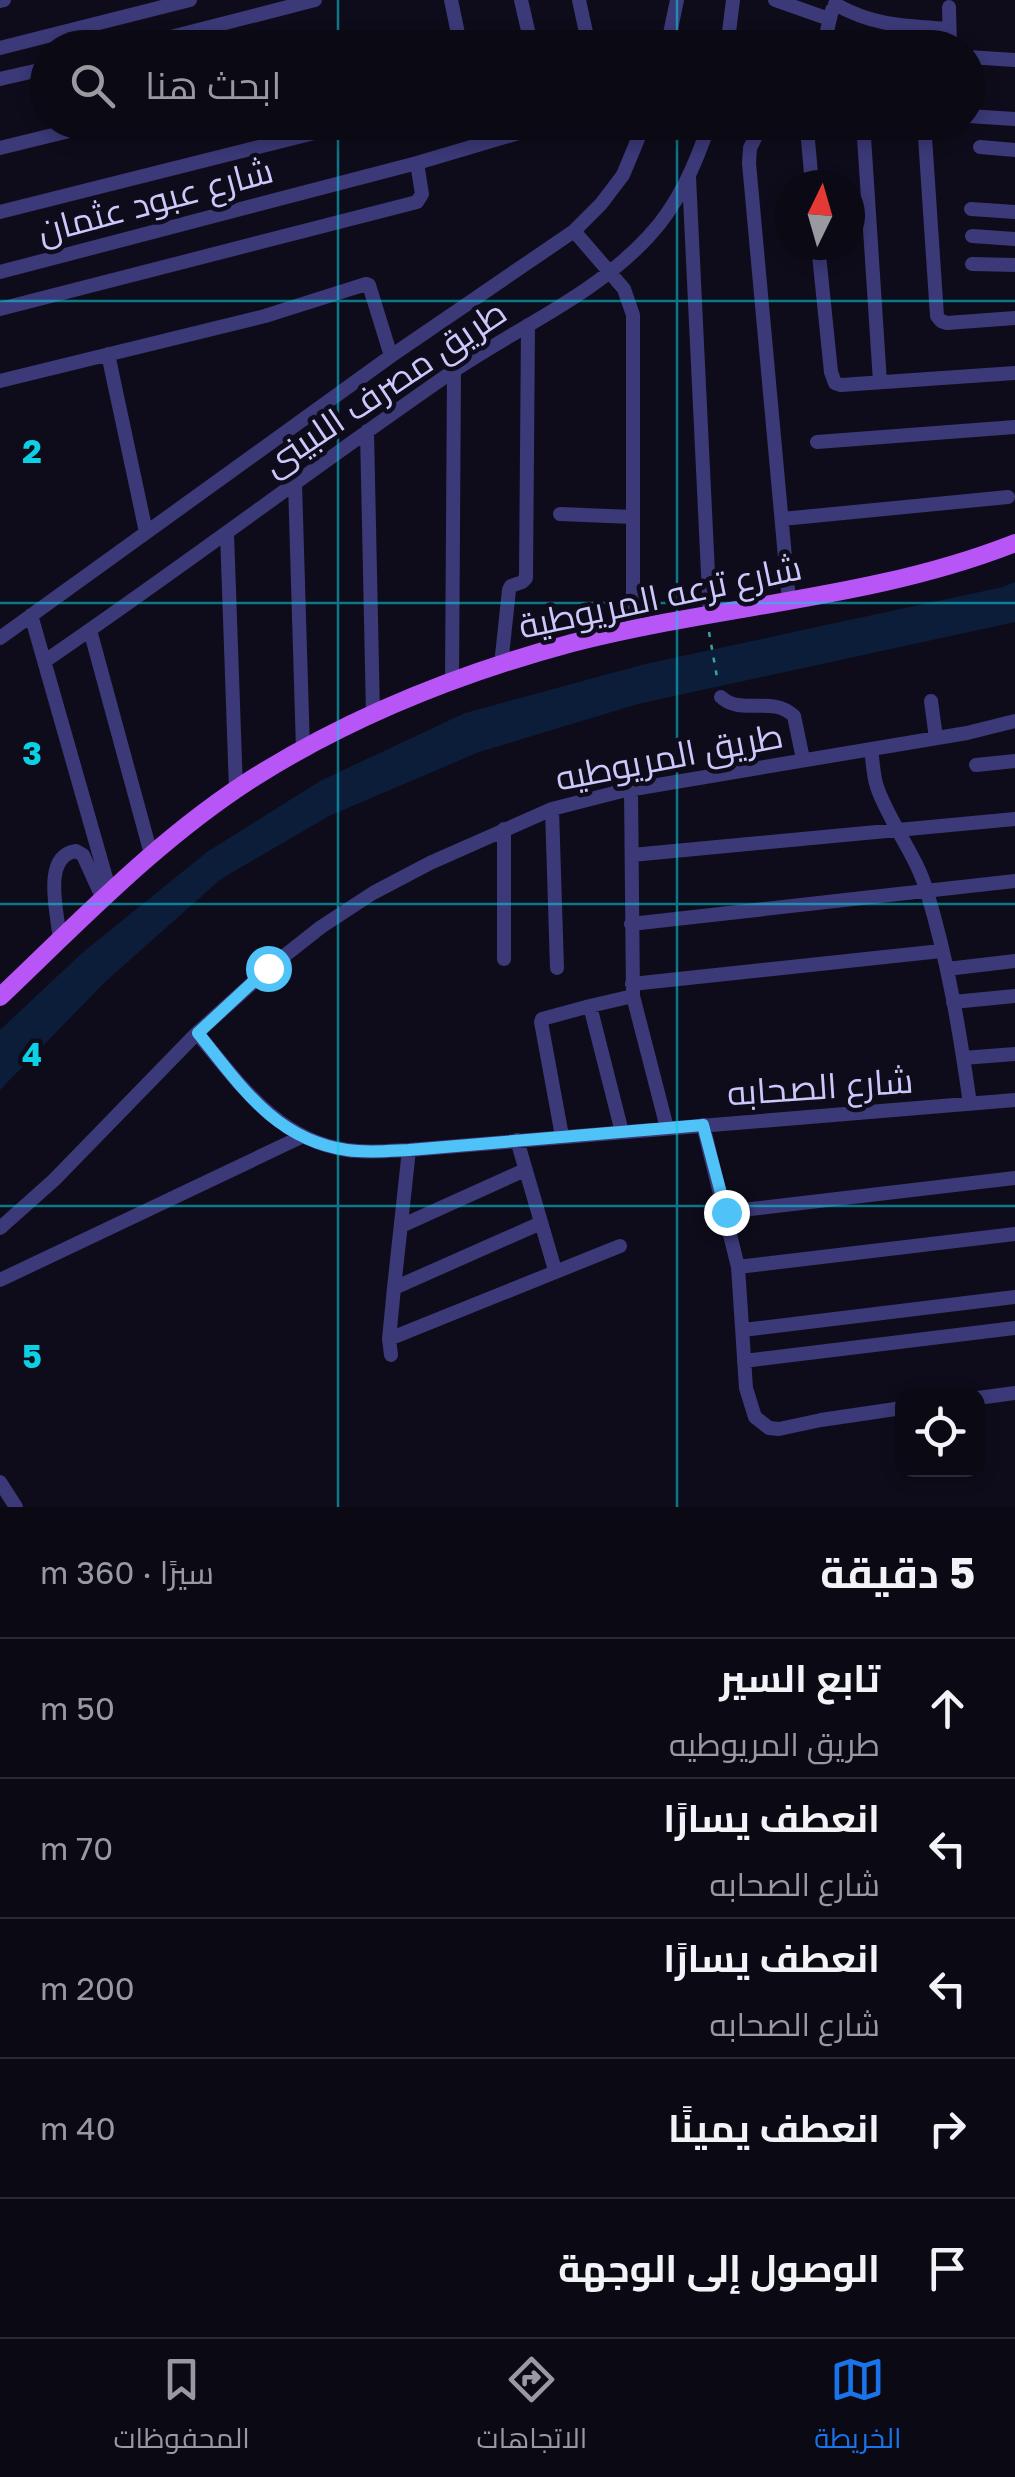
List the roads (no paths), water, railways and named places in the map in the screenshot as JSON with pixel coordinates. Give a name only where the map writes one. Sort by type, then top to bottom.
[{"type":"main road","name":"شارع ترعه المريوطية","points":[[0,997],[151,854],[258,775],[372,714],[501,664],[573,643],[902,580],[1015,544]]},
{"type":"street","points":[[71,30],[190,0]]},
{"type":"street","points":[[198,30],[315,0]]},
{"type":"street","points":[[451,0],[457,30]]},
{"type":"street","points":[[521,0],[528,30]]},
{"type":"street","points":[[579,0],[586,30]]},
{"type":"street","points":[[670,30],[676,0]]},
{"type":"street","points":[[729,30],[733,0]]},
{"type":"street","points":[[775,0],[833,8],[878,23],[949,29],[948,7]]},
{"type":"street","points":[[0,48],[30,40]]},
{"type":"street","points":[[985,58],[1015,60]]},
{"type":"street","points":[[0,80],[30,72]]},
{"type":"street","points":[[985,117],[1015,119]]},
{"type":"street","points":[[1,145],[30,139]]},
{"type":"street","points":[[0,212],[286,140]]},
{"type":"street","name":"شارع عبود عثمان","points":[[0,272],[495,140]]},
{"type":"street","name":"طريق مصرف اللبينى","points":[[0,638],[391,356],[574,231],[623,175],[638,140]]},
{"type":"street","name":"طريق مصرف اللبينى","points":[[45,661],[454,371],[610,273],[650,235],[671,208],[703,140]]},
{"type":"street","points":[[754,140],[749,163],[789,601]]},
{"type":"street","points":[[808,140],[811,170]]},
{"type":"street","points":[[864,140],[880,382]]},
{"type":"street","points":[[925,140],[937,316],[947,322],[1015,318]]},
{"type":"street","points":[[980,147],[1015,150]]},
{"type":"street","points":[[0,309],[417,202],[422,194],[417,163]]},
{"type":"street","points":[[689,176],[710,615]]},
{"type":"street","points":[[971,209],[1015,212]]},
{"type":"street","points":[[574,231],[624,288],[632,314],[633,630]]},
{"type":"street","points":[[972,236],[1015,239]]},
{"type":"street","points":[[820,260],[831,372],[836,383],[1015,374]]},
{"type":"street","points":[[972,264],[1015,265]]},
{"type":"street","points":[[0,381],[265,316],[366,284],[391,356]]},
{"type":"street","points":[[501,664],[508,590],[526,578],[528,325]]},
{"type":"street","points":[[108,354],[146,532]]},
{"type":"street","points":[[452,683],[454,371]]},
{"type":"street","points":[[817,442],[1015,427]]},
{"type":"street","points":[[367,431],[372,714]]},
{"type":"street","points":[[295,483],[303,750]]},
{"type":"street","points":[[782,519],[1008,498]]},
{"type":"street","points":[[560,514],[633,517]]},
{"type":"street","points":[[227,533],[236,790]]},
{"type":"street","points":[[32,615],[107,896]]},
{"type":"street","points":[[90,630],[151,854]]},
{"type":"street","points":[[721,696],[730,704],[777,706],[790,712],[803,760]]},
{"type":"street","points":[[931,701],[936,738]]},
{"type":"street","name":"طريق المريوطيه","points":[[0,1228],[54,1180],[198,1033],[268,968],[321,928],[416,870],[552,809],[631,789],[1015,721]]},
{"type":"street","points":[[871,749],[876,783],[927,891],[953,1002],[970,1104]]},
{"type":"street","points":[[976,765],[1015,762]]},
{"type":"street","points":[[631,789],[633,990],[667,1128]]},
{"type":"street","points":[[552,809],[557,968]]},
{"type":"street","points":[[632,855],[1015,818]]},
{"type":"street","points":[[504,829],[504,958]]},
{"type":"street","points":[[60,940],[54,880],[61,858],[68,852],[83,855],[107,896]]},
{"type":"street","points":[[630,924],[1015,880]]},
{"type":"street","points":[[562,1136],[542,1020],[633,990],[942,950]]},
{"type":"street","points":[[946,968],[1015,961]]},
{"type":"street","points":[[953,1002],[1015,996]]},
{"type":"street","points":[[590,1006],[622,1132]]},
{"type":"street","name":"شارع الصحابه","points":[[198,1033],[270,1116],[301,1137],[344,1150],[409,1150],[1015,1100]]},
{"type":"street","points":[[963,1058],[1015,1054]]},
{"type":"street","points":[[703,1125],[738,1267],[746,1388],[756,1417],[769,1428],[779,1428],[895,1409]]},
{"type":"street","points":[[0,1280],[301,1137]]},
{"type":"street","points":[[516,1140],[556,1270]]},
{"type":"street","points":[[409,1150],[390,1347],[556,1270],[620,1246]]},
{"type":"street","points":[[400,1226],[525,1170]]},
{"type":"street","points":[[726,1212],[1015,1178]]},
{"type":"street","points":[[394,1288],[541,1223]]},
{"type":"street","points":[[738,1267],[1015,1234]]},
{"type":"street","points":[[743,1330],[1015,1297]]},
{"type":"street","points":[[744,1360],[1015,1328]]},
{"type":"street","points":[[985,1397],[1015,1393]]},
{"type":"street","points":[[0,1482],[16,1507]]},
{"type":"water","points":[[1015,582],[1015,622],[638,704],[479,752],[329,816],[221,879],[104,983],[0,1090],[0,1030],[82,953],[207,852],[320,781],[465,713],[645,664]]}]
